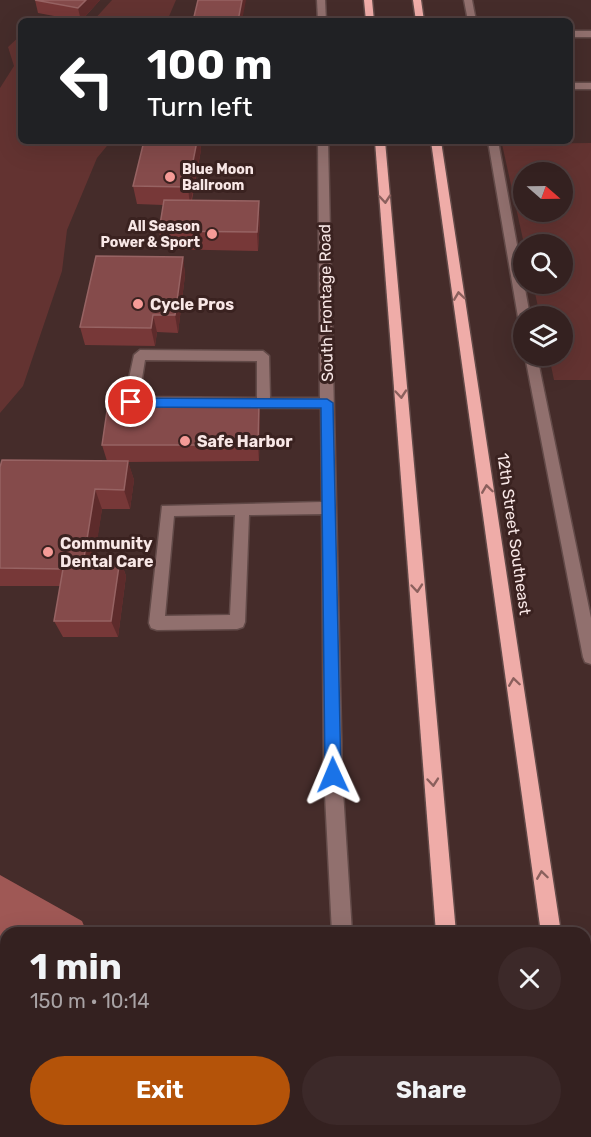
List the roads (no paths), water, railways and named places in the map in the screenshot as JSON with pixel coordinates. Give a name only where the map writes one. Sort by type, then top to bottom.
[{"type":"main road","points":[[368,0],[370,18]]},
{"type":"main road","points":[[417,0],[420,18]]},
{"type":"main road","points":[[380,144],[446,927]]},
{"type":"main road","name":"12th Street Southeast","points":[[436,144],[550,927]]},
{"type":"street","points":[[321,0],[322,18]]},
{"type":"street","points":[[468,0],[471,18]]},
{"type":"street","points":[[573,34],[591,34]]},
{"type":"street","points":[[573,86],[591,86]]},
{"type":"street","name":"South Frontage Road","points":[[323,144],[333,775],[342,927]]},
{"type":"street","points":[[494,144],[522,306]]},
{"type":"street","points":[[264,403],[263,356],[140,355],[131,402],[264,403],[327,403]]},
{"type":"street","points":[[533,366],[591,657]]},
{"type":"street","points":[[242,509],[237,622],[157,622],[167,510],[242,509],[328,508]]},
{"type":"place","name":"Blue Moon Ballroom","points":[[170,177]]},
{"type":"place","name":"All Season Power & Sport","points":[[212,234]]},
{"type":"place","name":"Cycle Pros","points":[[138,304]]},
{"type":"place","name":"Safe Harbor","points":[[185,441]]},
{"type":"place","name":"Community Dental Care","points":[[48,552]]}]
